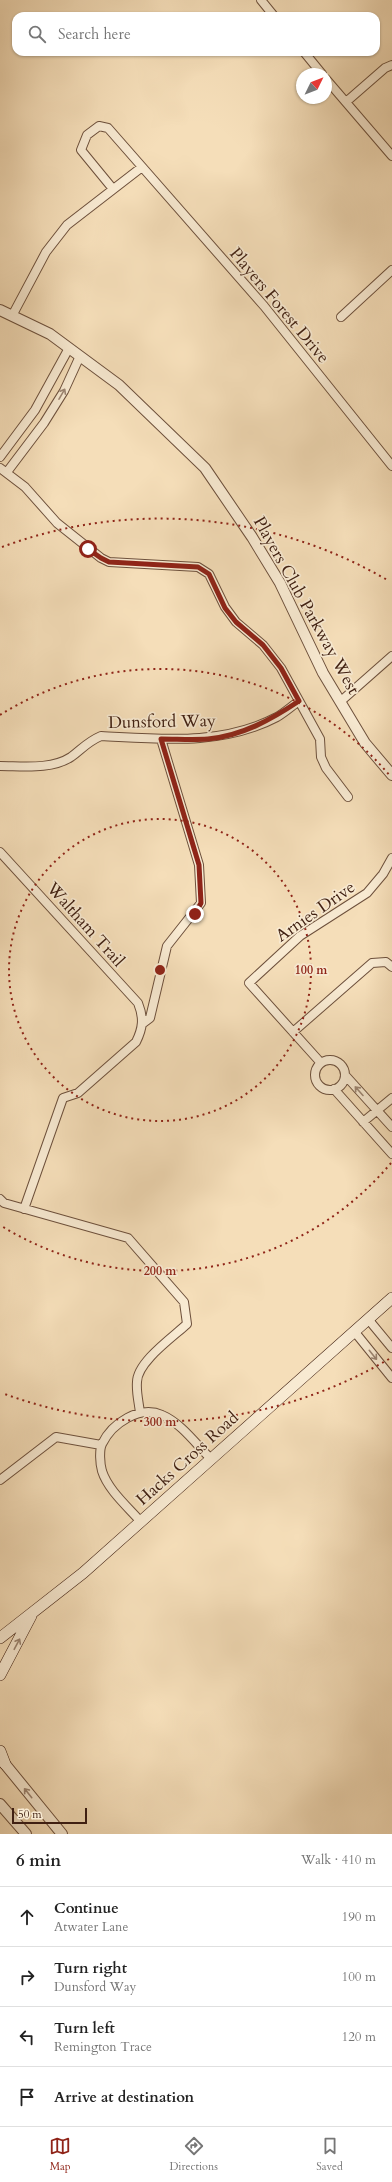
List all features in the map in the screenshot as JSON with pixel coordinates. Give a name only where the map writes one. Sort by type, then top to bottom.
[{"type":"main road","name":"Hacks Cross Road","points":[[0,1638],[83,1573],[210,1458],[392,1298]]},
{"type":"main road","points":[[0,1675],[34,1612]]},
{"type":"main road","points":[[0,1752],[3,1761]]},
{"type":"street","points":[[261,0],[271,12]]},
{"type":"street","points":[[307,56],[317,68]]},
{"type":"street","points":[[346,102],[385,68],[392,65]]},
{"type":"street","points":[[332,86],[392,156]]},
{"type":"street","name":"Players Forest Drive","points":[[113,189],[81,150],[87,135],[99,126],[108,128],[264,306],[392,466]]},
{"type":"street","points":[[12,316],[46,252],[67,225],[142,167]]},
{"type":"street","points":[[341,316],[392,270]]},
{"type":"street","name":"Players Club Parkway West","points":[[0,310],[50,334],[119,385],[205,468],[252,537],[280,583],[323,672],[365,743],[392,775]]},
{"type":"street","points":[[0,457],[24,427],[69,348]]},
{"type":"street","points":[[80,356],[52,410],[36,435],[4,470],[25,487],[57,523],[101,558],[109,562],[198,567],[209,574],[225,608],[236,622],[263,645],[281,668],[320,739],[321,757],[326,768],[348,797]]},
{"type":"street","points":[[39,403],[52,410]]},
{"type":"street","points":[[24,427],[36,435]]},
{"type":"street","points":[[341,701],[392,656]]},
{"type":"street","name":"Dunsford Way","points":[[0,766],[56,764],[70,757],[89,741],[101,736],[161,739],[208,739],[241,732],[277,717],[299,701]]},
{"type":"street","points":[[24,1209],[63,1098],[78,1093],[136,1042],[141,1032],[142,1022],[150,1018],[166,946],[201,903],[199,865],[161,739]]},
{"type":"street","name":"Waltham Trail","points":[[0,852],[138,1003],[143,1016],[142,1022]]},
{"type":"street","name":"Arnies Drive","points":[[293,1032],[249,983],[300,936],[367,893],[389,870],[392,858]]},
{"type":"street","points":[[321,1063],[293,1032],[372,963],[386,962],[392,967]]},
{"type":"street","points":[[345,1075],[343,1083],[334,1089],[327,1089],[318,1083],[315,1072],[321,1063],[327,1060],[338,1062],[342,1066],[345,1075],[392,1127]]},
{"type":"street","points":[[334,1089],[392,1153]]},
{"type":"street","points":[[363,1122],[392,1098]]},
{"type":"street","points":[[0,1199],[4,1204],[128,1238],[184,1302],[187,1324],[153,1355],[141,1369],[136,1381],[140,1412]]},
{"type":"street","points":[[368,1319],[392,1348]]},
{"type":"street","points":[[354,1332],[392,1378]]},
{"type":"street","points":[[141,1522],[111,1487],[102,1471],[101,1445],[119,1424],[129,1416],[140,1412],[156,1412],[164,1416],[210,1458]]},
{"type":"street","points":[[0,1480],[56,1437],[101,1445]]},
{"type":"street","points":[[3,1761],[62,1834]]},
{"type":"street","points":[[0,1804],[26,1834]]},
{"type":"route","points":[[88,549],[109,562],[198,567],[209,574],[225,608],[236,622],[263,645],[281,668],[299,701],[277,717],[241,732],[208,739],[161,739],[199,865],[201,903],[195,914]]}]
